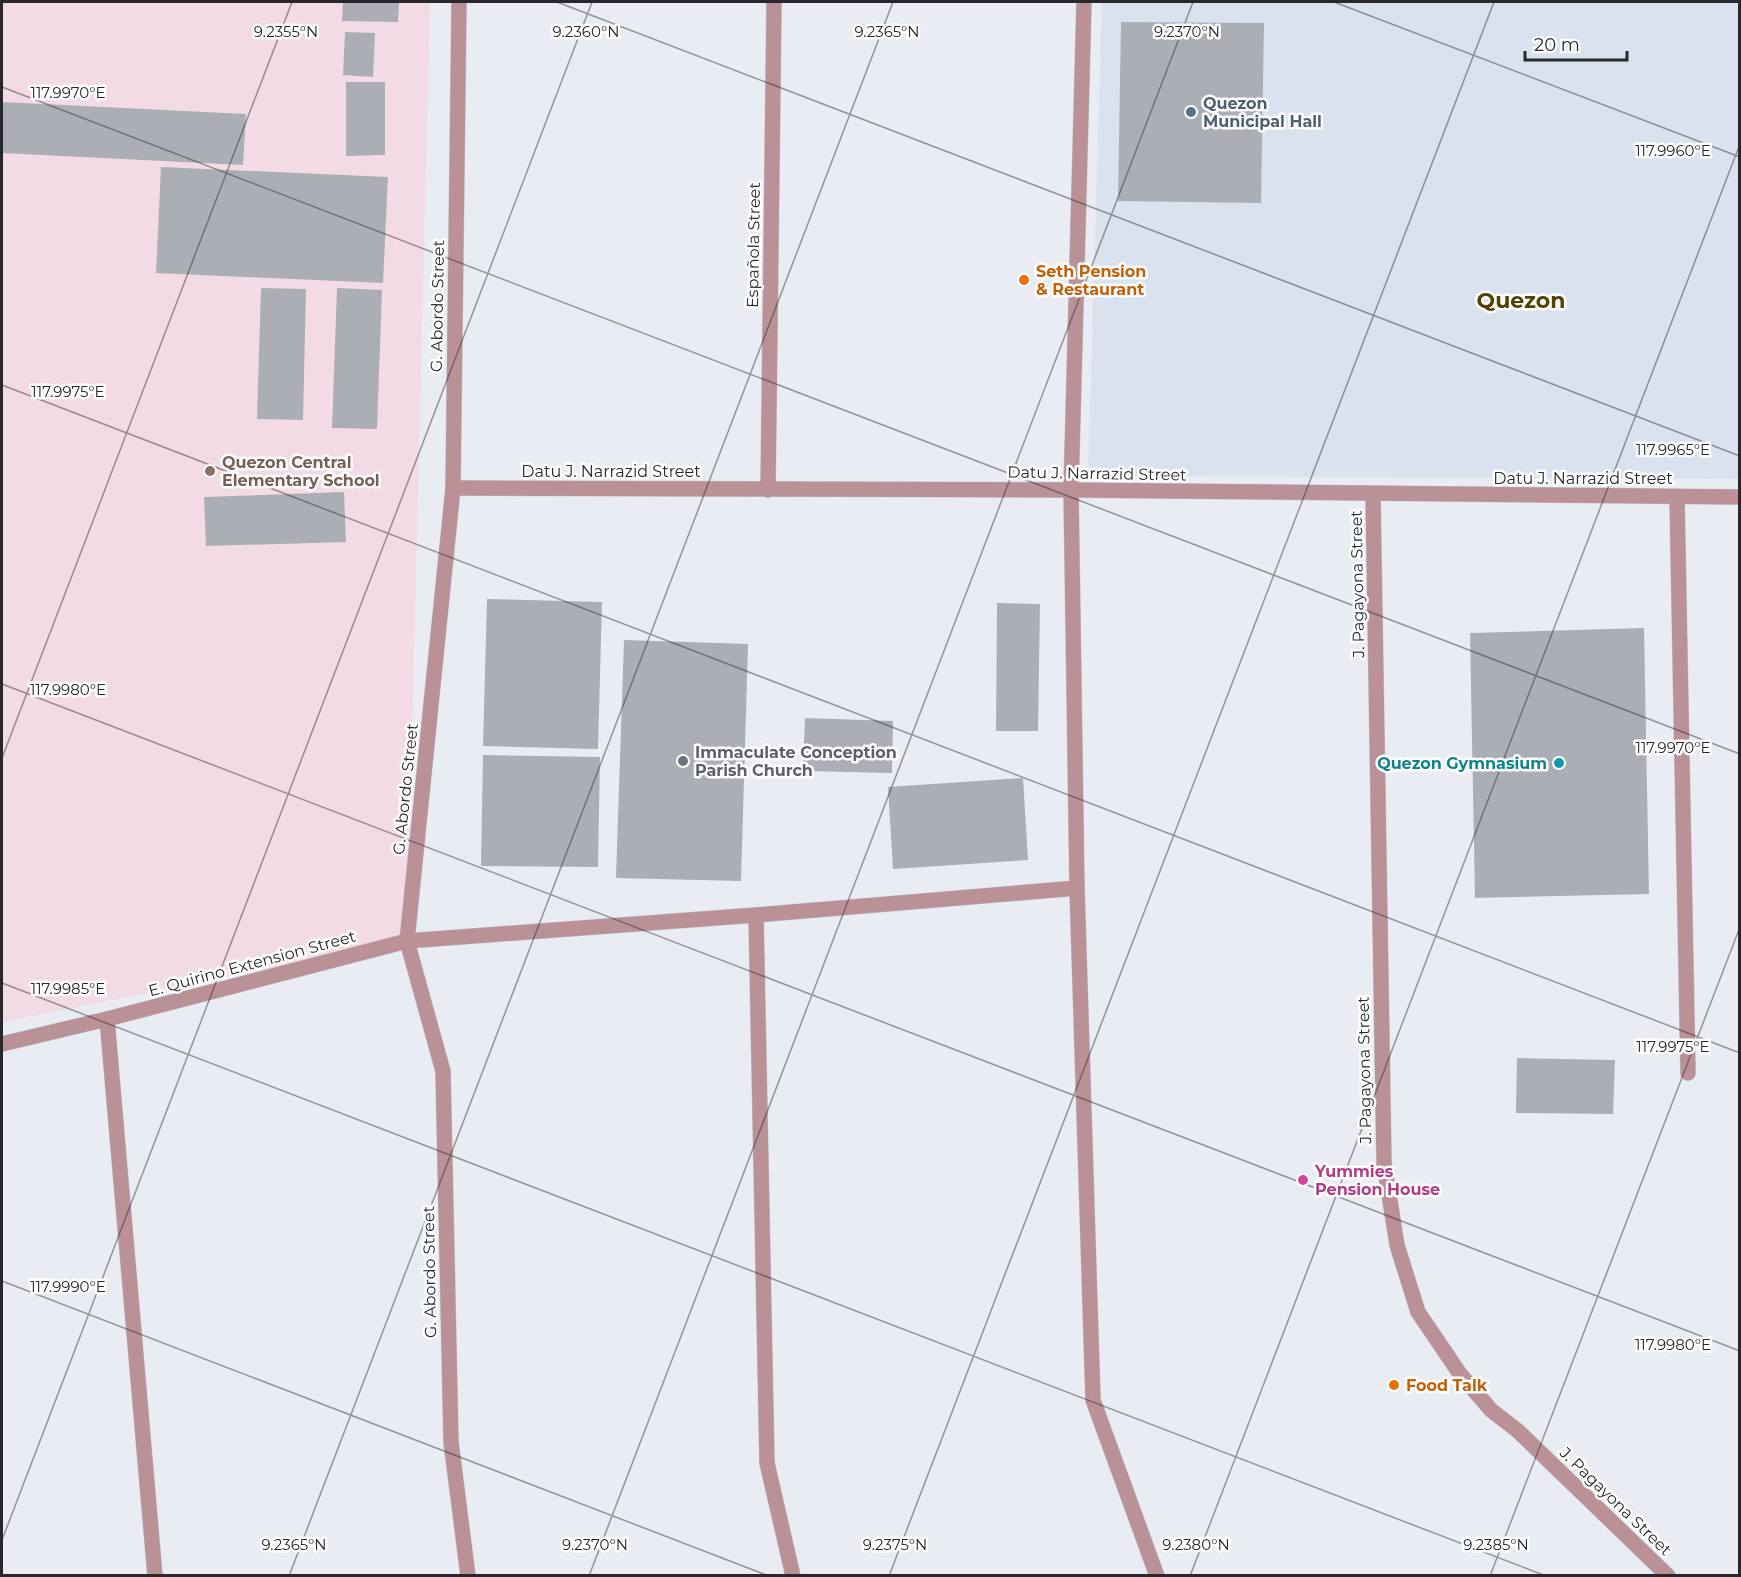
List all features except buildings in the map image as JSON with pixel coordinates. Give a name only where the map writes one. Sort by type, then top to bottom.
[{"type":"street","name":"G. Abordo Street","points":[[459,2],[453,489],[407,941],[443,1071],[451,1442],[468,1575]]},
{"type":"street","name":"Española Street","points":[[768,490],[774,2]]},
{"type":"street","points":[[1084,2],[1071,490],[1077,888],[1093,1400],[1157,1575]]},
{"type":"street","name":"Datu J. Narrazid Street","points":[[453,489],[1071,490],[1373,495],[1740,497]]},
{"type":"street","name":"J. Pagayona Street","points":[[1373,495],[1384,1163],[1397,1245],[1418,1312],[1460,1374],[1491,1410],[1518,1431],[1668,1575]]},
{"type":"street","points":[[1677,497],[1688,1073]]},
{"type":"street","name":"E. Quirino Extension Street","points":[[2,1044],[407,941],[1077,888]]},
{"type":"street","points":[[756,915],[767,1463],[793,1575]]},
{"type":"street","points":[[107,1019],[155,1575]]},
{"type":"shaded area","name":"Quezon Central Elementary School","points":[[2,2],[430,2],[407,941],[2,1022]]},
{"type":"shaded area","points":[[1102,2],[1739,2],[1739,479],[1088,476]]},
{"type":"place","name":"Quezon Municipal Hall","points":[[1191,112]]},
{"type":"place","name":"Seth Pension & Restaurant","points":[[1024,280]]},
{"type":"place","name":"Quezon Central Elementary School","points":[[210,471]]},
{"type":"place","name":"Immaculate Conception Parish Church","points":[[683,761]]},
{"type":"place","name":"Quezon Gymnasium","points":[[1559,763]]},
{"type":"place","name":"Yummies Pension House","points":[[1303,1180]]},
{"type":"place","name":"Food Talk","points":[[1394,1385]]},
{"type":"district","name":"Quezon","points":[[1521,300]]}]
